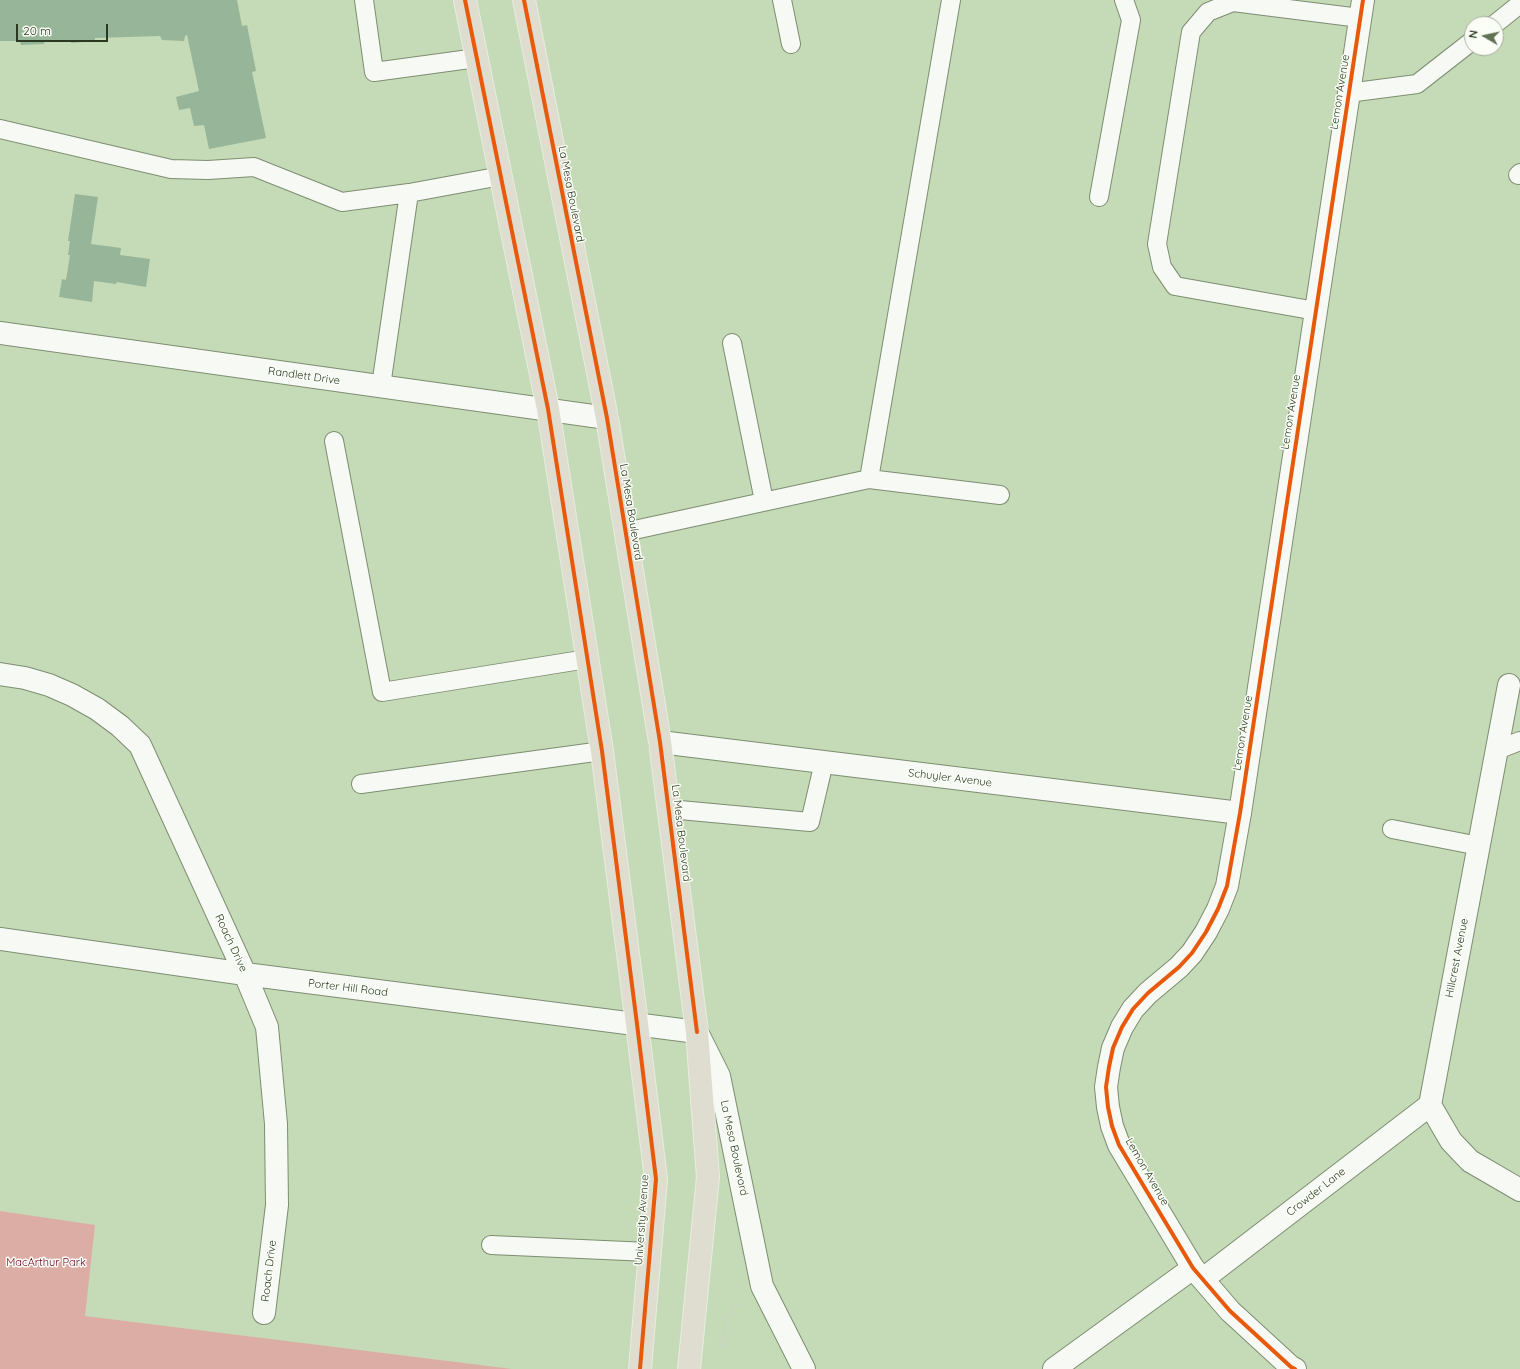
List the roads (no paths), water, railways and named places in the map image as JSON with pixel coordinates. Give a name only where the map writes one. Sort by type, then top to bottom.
[{"type":"main road","points":[[465,0],[548,409],[602,751],[637,1024]]},
{"type":"main road","name":"La Mesa Boulevard","points":[[524,0],[607,418],[660,742],[697,1032]]},
{"type":"main road","name":"University Avenue","points":[[637,1024],[656,1179],[640,1369]]},
{"type":"main road","points":[[689,1369],[708,1177],[697,1032]]},
{"type":"street","name":"Lemon Avenue","points":[[1295,1369],[1230,1311],[1198,1274],[1119,1145],[1112,1126],[1106,1087],[1113,1048],[1122,1027],[1133,1009],[1148,992],[1179,967],[1192,953],[1206,932],[1218,909],[1226,886],[1240,813],[1361,9]]},
{"type":"street","name":"Randlett Drive","points":[[0,334],[607,418]]},
{"type":"street","name":"Roach Drive","points":[[0,674],[25,678],[49,685],[72,695],[97,709],[120,726],[140,745],[245,974],[267,1027],[276,1124],[277,1205],[264,1313]]},
{"type":"street","name":"Hillcrest Avenue","points":[[1430,1105],[1509,685]]},
{"type":"street","name":"Schuyler Avenue","points":[[660,742],[1240,813]]},
{"type":"street","name":"Porter Hill Road","points":[[0,939],[245,974],[697,1032]]},
{"type":"street","name":"La Mesa Boulevard","points":[[697,1032],[719,1076],[762,1286],[804,1369]]},
{"type":"street","name":"Crowder Lane","points":[[1054,1369],[1198,1274],[1430,1105]]},
{"type":"street","points":[[1430,1105],[1451,1141],[1470,1161],[1520,1190]]},
{"type":"lane","points":[[364,0],[374,72],[476,58]]},
{"type":"lane","points":[[782,0],[791,44]]},
{"type":"lane","points":[[869,479],[951,0]]},
{"type":"lane","points":[[1099,197],[1131,20],[1124,0]]},
{"type":"lane","points":[[1316,311],[1175,286],[1162,267],[1157,244],[1191,32],[1208,12],[1233,2],[1361,9]]},
{"type":"lane","points":[[1504,17],[1520,4]]},
{"type":"lane","points":[[1348,94],[1417,84],[1464,48]]},
{"type":"lane","points":[[0,129],[171,169],[208,170],[254,167],[342,202],[409,193],[500,176]]},
{"type":"lane","points":[[381,386],[409,193]]},
{"type":"lane","points":[[732,343],[764,501]]},
{"type":"lane","points":[[334,441],[382,692],[588,660]]},
{"type":"lane","points":[[625,532],[869,479],[1000,495]]},
{"type":"lane","points":[[1497,750],[1520,741]]},
{"type":"lane","points":[[361,784],[602,751]]},
{"type":"lane","points":[[669,809],[810,822],[824,762]]},
{"type":"lane","points":[[1392,829],[1479,846]]},
{"type":"lane","points":[[491,1245],[649,1252]]},
{"type":"park label","name":"MacArthur Park","points":[[46,1263]]}]
